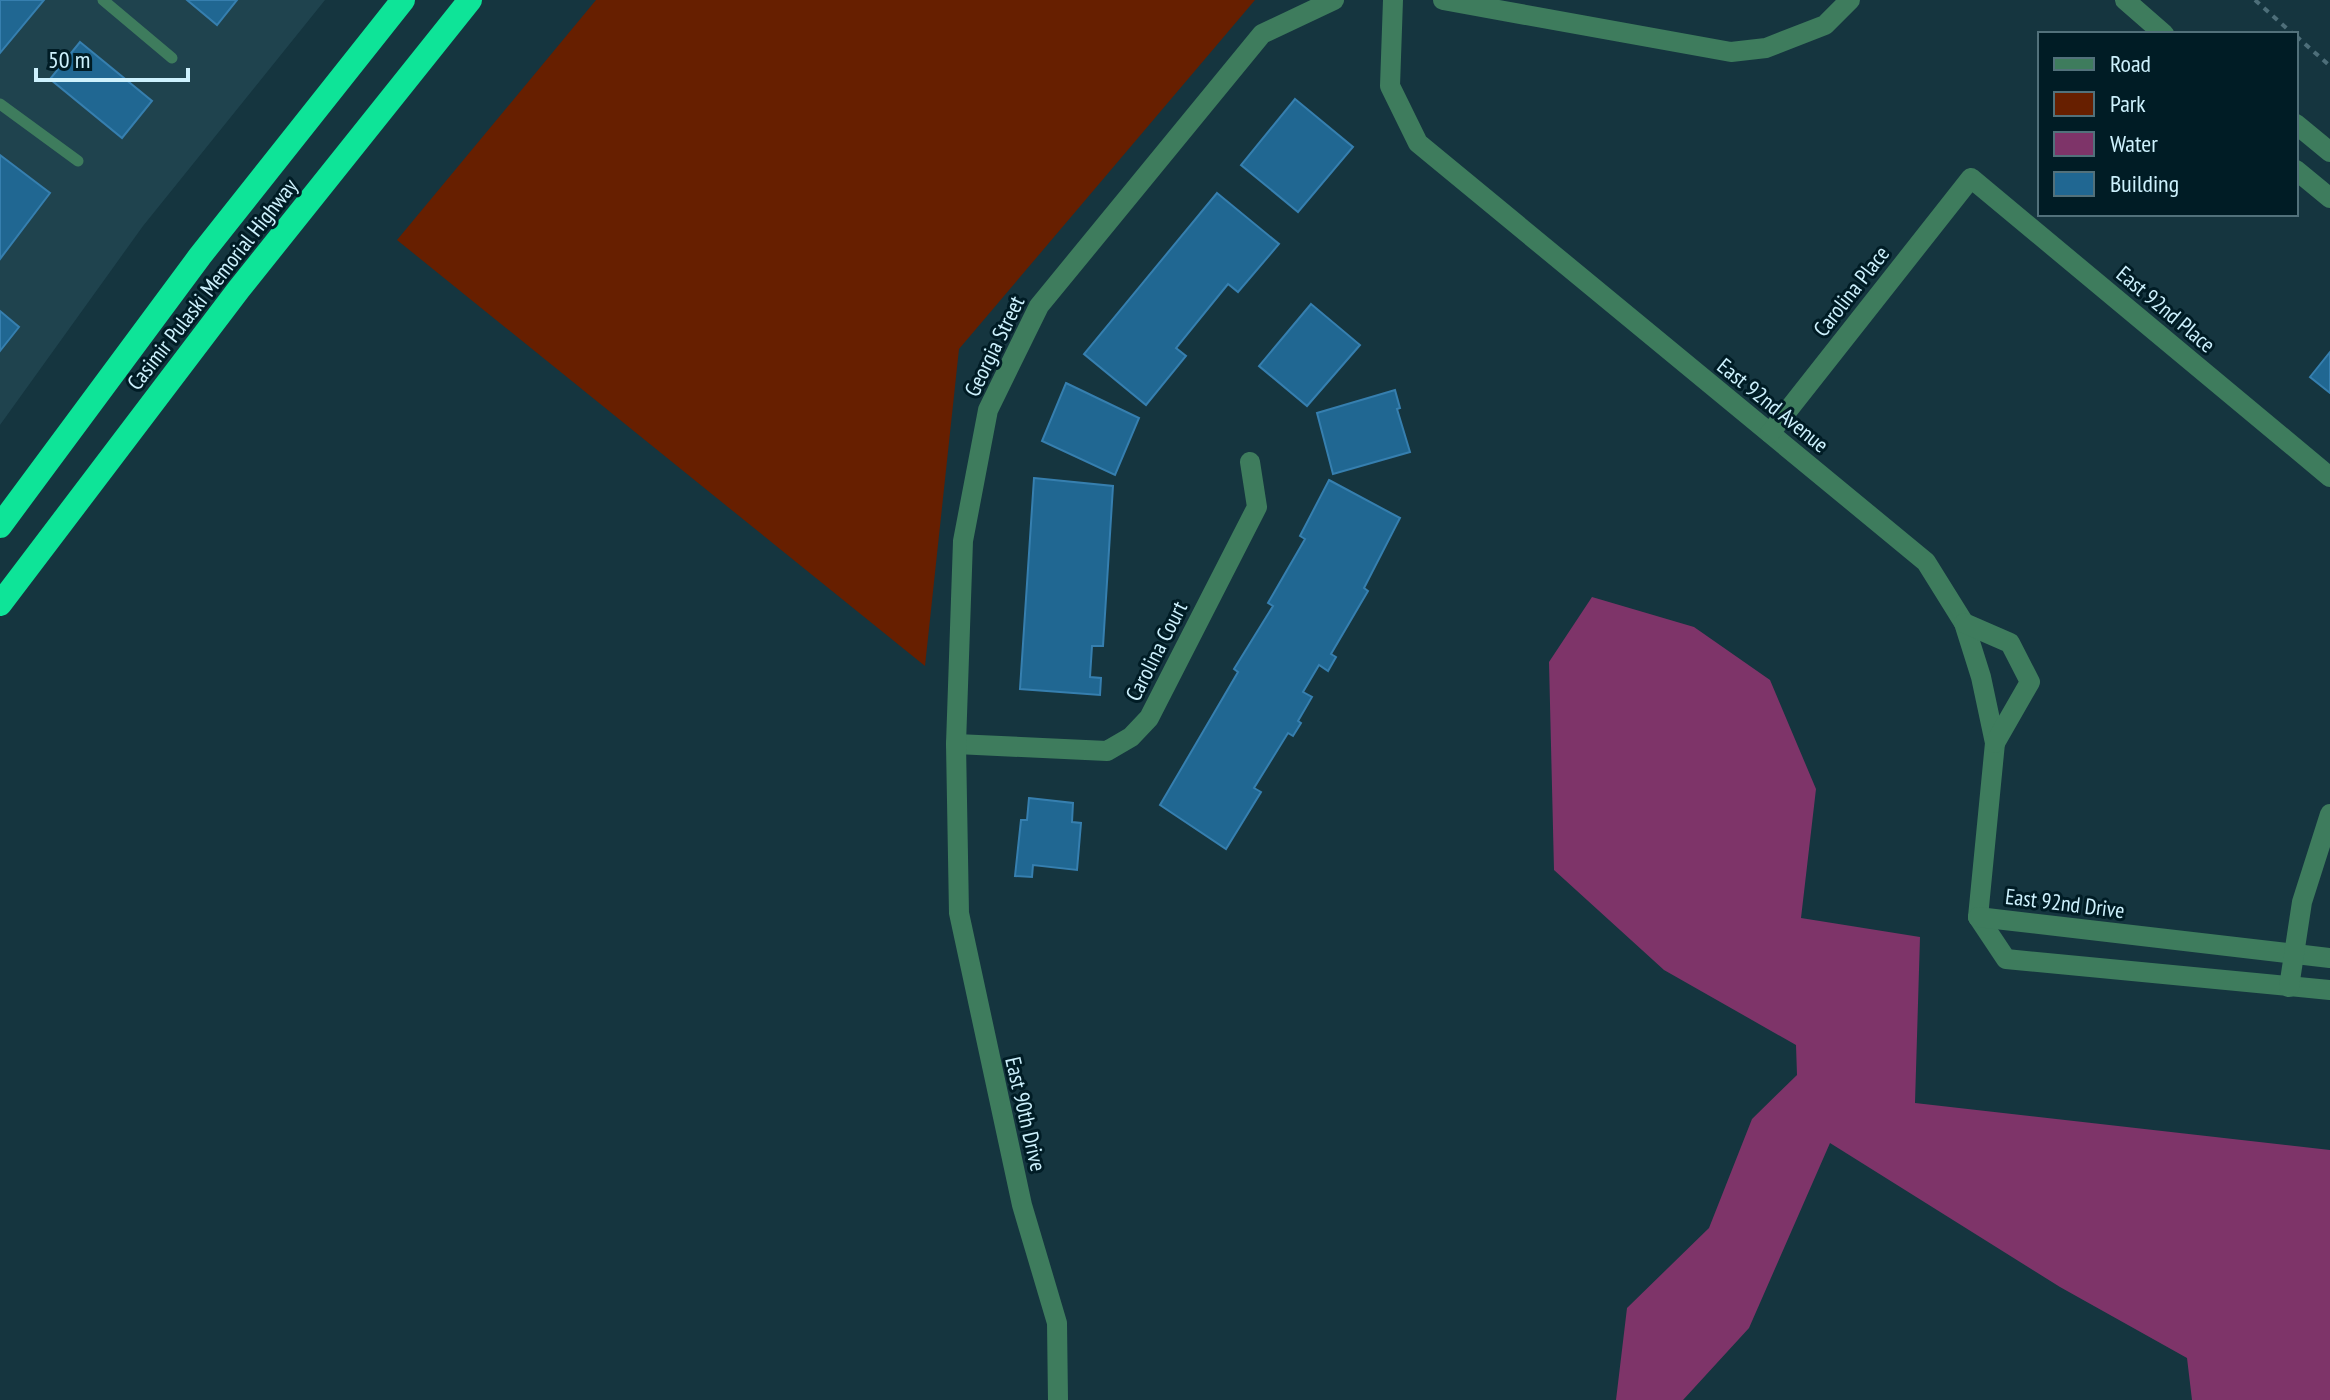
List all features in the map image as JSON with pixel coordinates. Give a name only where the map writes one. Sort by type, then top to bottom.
[{"type":"highway","name":"Casimir Pulaski Memorial Highway","points":[[0,526],[200,256],[403,0]]},
{"type":"highway","name":"Casimir Pulaski Memorial Highway","points":[[0,604],[239,289],[470,0]]},
{"type":"street","name":"Georgia Street","points":[[958,835],[956,744],[963,541],[988,410],[1039,306],[1262,34],[1334,0]]},
{"type":"street","name":"East 92nd Avenue","points":[[1393,0],[1390,86],[1418,143],[1926,562],[1964,623],[1981,677],[1995,743],[1978,917]]},
{"type":"street","points":[[1443,0],[1731,52],[1766,48],[1825,25],[1850,0]]},
{"type":"street","points":[[2125,0],[2162,32]]},
{"type":"street","points":[[2298,126],[2330,152]]},
{"type":"street","points":[[2298,172],[2330,198]]},
{"type":"street","name":"Carolina Place","points":[[1770,433],[1971,178]]},
{"type":"street","name":"East 92nd Place","points":[[1971,178],[2330,477]]},
{"type":"street","name":"Carolina Court","points":[[956,744],[1107,751],[1131,737],[1149,718],[1257,507],[1250,462]]},
{"type":"street","points":[[1964,623],[2010,643],[2030,682],[1995,743]]},
{"type":"street","points":[[2289,987],[2302,902],[2330,814]]},
{"type":"street","name":"East 90th Drive","points":[[958,835],[959,913],[1022,1205],[1057,1323],[1058,1400]]},
{"type":"street","name":"East 92nd Drive","points":[[1978,917],[2330,958]]},
{"type":"street","name":"East 92nd Drive","points":[[1978,917],[2006,959],[2330,990]]},
{"type":"lane","points":[[103,0],[172,58]]},
{"type":"lane","points":[[0,104],[78,161]]},
{"type":"path","points":[[2255,0],[2292,32]]},
{"type":"path","points":[[2298,38],[2330,66]]},
{"type":"shaded area","points":[[0,0],[325,0],[143,226],[0,425]]},
{"type":"green space","points":[[596,0],[1255,0],[959,349],[925,666],[397,240]]},
{"type":"water","points":[[1592,597],[1694,627],[1770,680],[1816,789],[1801,918],[1920,937],[1915,1103],[2330,1150],[2330,1400],[2192,1400],[2187,1358],[2060,1287],[1830,1143],[1749,1328],[1683,1400],[1616,1400],[1627,1308],[1709,1228],[1752,1119],[1797,1075],[1796,1045],[1664,970],[1554,870],[1549,662]]},
{"type":"building","points":[[0,0],[44,0],[0,53]]},
{"type":"building","points":[[187,0],[237,0],[217,25]]},
{"type":"building","points":[[80,42],[152,101],[122,138],[50,79]]},
{"type":"building","points":[[1295,99],[1353,147],[1298,212],[1241,165]]},
{"type":"building","points":[[0,155],[50,193],[0,259]]},
{"type":"building","points":[[1217,193],[1279,244],[1238,292],[1228,284],[1176,348],[1186,356],[1146,405],[1084,354]]},
{"type":"building","points":[[1311,304],[1360,345],[1307,406],[1259,366]]},
{"type":"building","points":[[0,311],[19,327],[0,351]]},
{"type":"building","points":[[2330,352],[2330,393],[2310,377]]},
{"type":"building","points":[[1066,383],[1139,418],[1115,475],[1042,441]]},
{"type":"building","points":[[1395,390],[1400,408],[1397,409],[1410,452],[1333,474],[1317,413]]},
{"type":"building","points":[[1034,478],[1113,486],[1103,646],[1092,646],[1090,677],[1101,678],[1100,695],[1020,689]]},
{"type":"building","points":[[1329,480],[1400,518],[1364,588],[1368,591],[1331,654],[1336,657],[1328,671],[1319,665],[1303,692],[1312,697],[1298,721],[1301,723],[1293,736],[1288,733],[1254,788],[1261,792],[1226,849],[1160,805],[1238,672],[1234,669],[1273,606],[1268,603],[1305,539],[1300,536]]},
{"type":"building","points":[[1029,798],[1073,803],[1072,822],[1081,823],[1077,870],[1033,865],[1032,877],[1015,876],[1021,820],[1027,820]]}]
